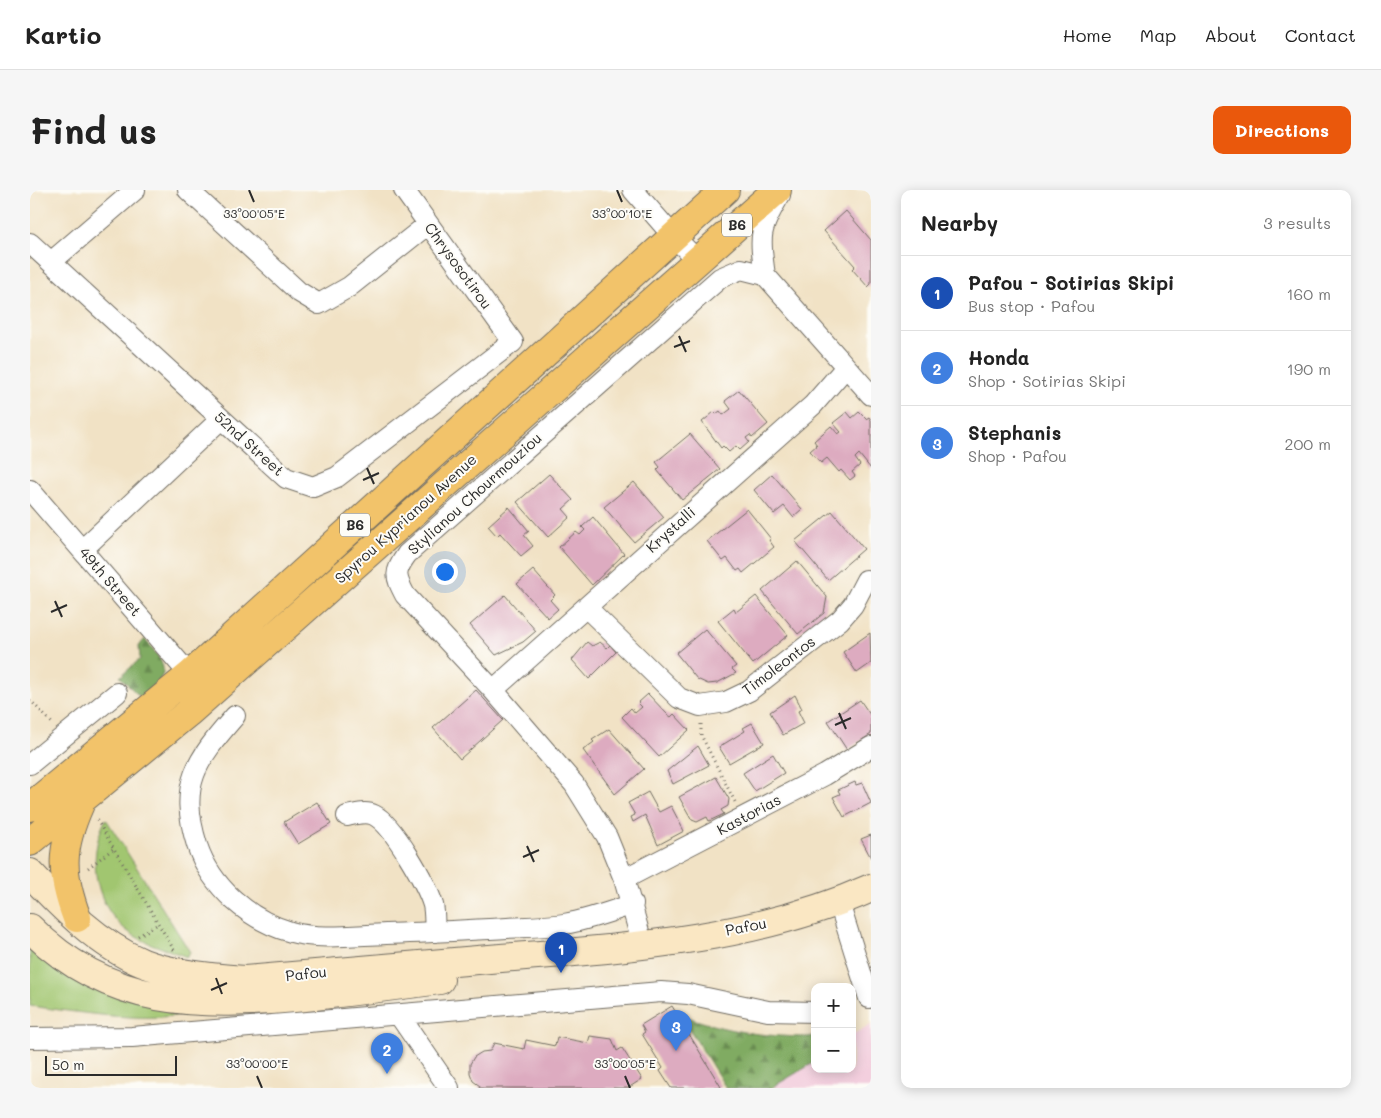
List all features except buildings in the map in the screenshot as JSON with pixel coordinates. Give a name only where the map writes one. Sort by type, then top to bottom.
[{"type":"main road","name":"Spyrou Kyprianou Avenue","points":[[30,807],[190,675],[724,190]]},
{"type":"main road","name":"Spyrou Kyprianou Avenue","points":[[30,842],[88,809],[188,713],[777,190]]},
{"type":"main road","points":[[77,918],[66,887],[66,836],[88,809]]},
{"type":"main road","name":"Pafou","points":[[30,873],[58,902],[108,944],[144,964],[210,977],[245,980],[643,946],[760,925],[839,902],[871,888]]},
{"type":"main road","name":"Pafou","points":[[30,928],[74,963],[106,981],[137,992],[182,1001],[244,1003],[405,985],[545,965],[616,949]]},
{"type":"street","points":[[51,262],[136,190]]},
{"type":"street","points":[[188,190],[298,292],[318,304],[349,287],[427,224]]},
{"type":"street","name":"Chrysosotirou","points":[[404,190],[513,342]]},
{"type":"street","points":[[633,190],[673,236],[697,260]]},
{"type":"street","points":[[783,190],[764,221],[760,243],[765,275],[871,394]]},
{"type":"street","name":"52nd Street","points":[[30,243],[286,478],[312,487],[336,477],[513,342]]},
{"type":"street","name":"Stylianou Chourmouziou","points":[[643,946],[624,879],[607,837],[574,784],[493,690],[405,595],[397,580],[398,567],[407,554],[720,278],[741,269],[765,275]]},
{"type":"street","name":"Krystalli","points":[[493,690],[813,405],[846,368]]},
{"type":"street","points":[[82,550],[222,419]]},
{"type":"street","name":"49th Street","points":[[30,490],[190,675]]},
{"type":"street","name":"Timoleontos","points":[[700,706],[726,702],[749,690],[840,620],[853,605],[866,580]]},
{"type":"street","points":[[586,607],[679,698],[700,706]]},
{"type":"street","points":[[30,764],[117,693]]},
{"type":"street","points":[[235,716],[206,749],[194,771],[189,800],[190,823],[201,855],[221,888],[253,915],[291,932],[332,936],[562,924],[599,916],[632,904]]},
{"type":"street","name":"Kastorias","points":[[624,879],[825,775],[871,747]]},
{"type":"street","points":[[348,816],[362,812],[374,815],[388,826],[426,886],[434,908],[435,932]]},
{"type":"street","points":[[839,902],[864,1000]]},
{"type":"street","points":[[30,1038],[115,1038],[661,992],[688,994],[768,1011],[811,1012]]},
{"type":"street","points":[[399,1015],[449,1088]]},
{"type":"path","points":[[30,700],[65,737]]},
{"type":"path","points":[[700,706],[701,735],[743,818]]},
{"type":"path","points":[[88,809],[180,958],[176,971]]},
{"type":"shaded area","points":[[871,1024],[871,1088],[776,1088],[772,1082],[811,1059],[811,1073],[856,1073],[856,1033]]},
{"type":"green space","points":[[145,639],[159,657],[163,670],[158,682],[141,698],[120,677],[140,659],[139,646]]},
{"type":"green space","points":[[106,819],[190,952],[187,957],[139,939],[120,925],[110,912],[102,898],[95,866],[96,850]]},
{"type":"green space","points":[[30,933],[186,1014],[129,1017],[88,1014],[30,1006]]},
{"type":"green space","points":[[680,1014],[713,1025],[746,1032],[811,1037],[811,1064],[771,1088],[726,1088]]},
{"type":"place","name":"Pafou - Sotirias Skipi","points":[[561,973]]},
{"type":"place","name":"Stephanis","points":[[676,1051]]},
{"type":"place","name":"Honda","points":[[387,1074]]}]
